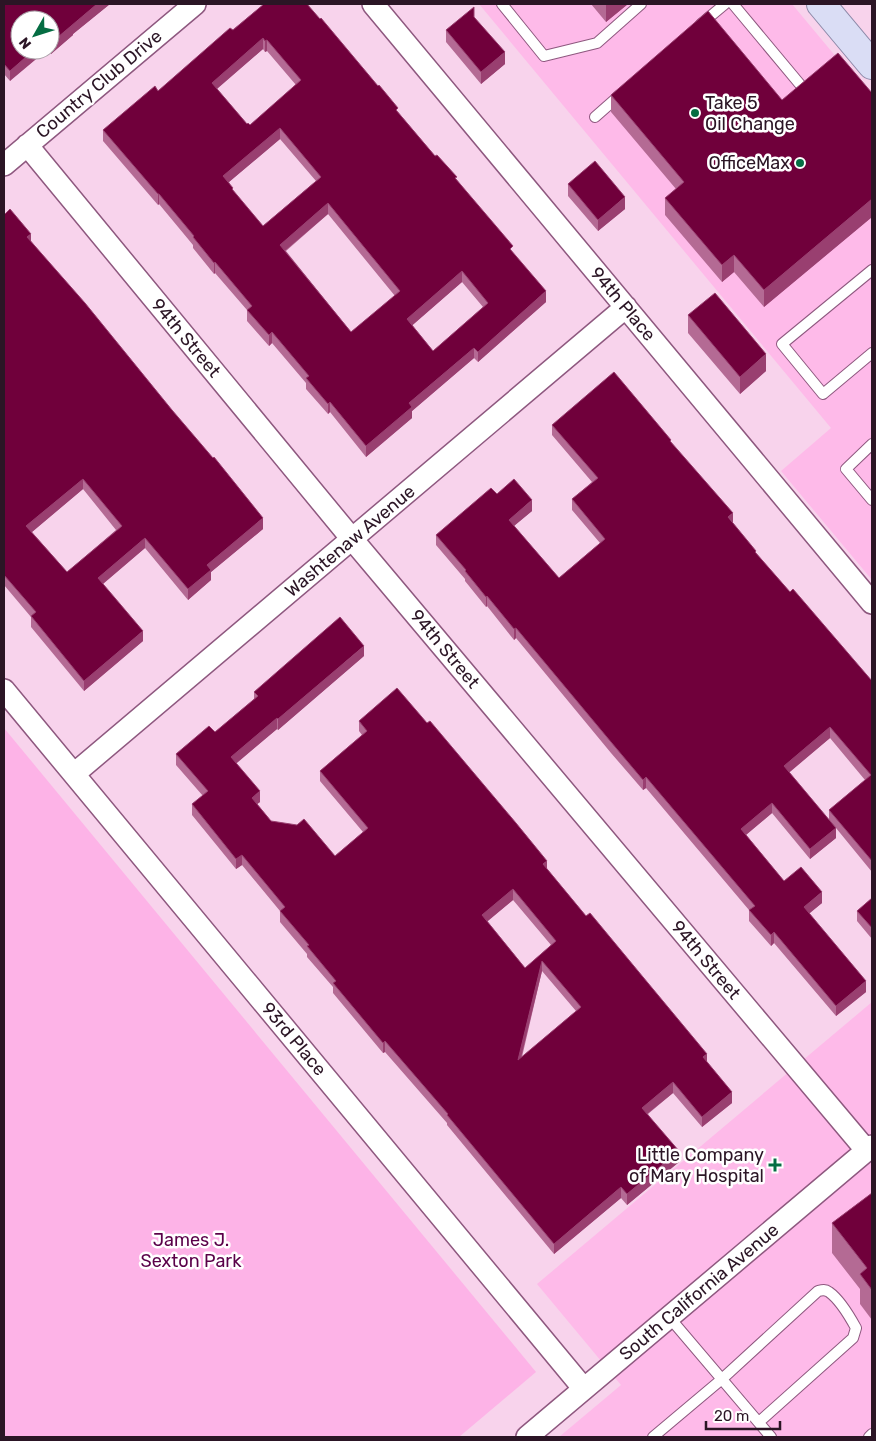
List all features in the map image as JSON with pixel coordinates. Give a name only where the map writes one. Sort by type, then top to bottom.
[{"type":"main road","points":[[821,4],[872,65]]},
{"type":"street","name":"Country Club Drive","points":[[4,165],[195,4]]},
{"type":"street","name":"94th Place","points":[[373,4],[872,603]]},
{"type":"street","name":"94th Street","points":[[27,145],[352,539],[869,1149]]},
{"type":"street","name":"Washtenaw Avenue","points":[[74,774],[626,307]]},
{"type":"street","name":"93rd Place","points":[[4,690],[584,1389]]},
{"type":"street","name":"South California Avenue","points":[[535,1435],[584,1389],[869,1149]]},
{"type":"lane","points":[[502,4],[544,56],[597,42],[641,4]]},
{"type":"lane","points":[[696,29],[725,4]]},
{"type":"lane","points":[[733,4],[803,88]]},
{"type":"lane","points":[[595,116],[631,85]]},
{"type":"lane","points":[[872,270],[782,344],[823,394],[872,353]]},
{"type":"lane","points":[[872,444],[846,469],[872,500]]},
{"type":"lane","points":[[653,1437],[722,1379],[818,1291],[823,1289],[829,1291],[850,1316],[856,1328],[853,1338],[759,1422]]},
{"type":"lane","points":[[669,1317],[770,1437]]},
{"type":"lane","points":[[869,1437],[872,1434]]},
{"type":"shaded area","points":[[479,4],[792,4],[872,100],[872,580],[781,471],[831,428]]},
{"type":"shaded area","name":"Little Company of Mary Hospital","points":[[872,1002],[872,1437],[559,1437],[621,1385],[537,1284]]},
{"type":"green space","name":"James J. Sexton Park","points":[[4,728],[536,1372],[459,1437],[4,1437]]},
{"type":"building","points":[[4,4],[97,4],[60,35],[60,10],[10,10],[10,60],[23,60],[10,71],[4,64]]},
{"type":"building","points":[[264,4],[307,4],[379,85],[398,108],[396,110],[435,156],[437,155],[457,177],[455,178],[513,246],[510,249],[546,291],[478,352],[474,348],[409,403],[412,407],[366,446],[330,402],[328,404],[306,378],[309,376],[272,332],[269,335],[247,310],[252,306],[103,130],[155,86],[158,91],[230,28],[233,30]],"holes":[[[263,38],[265,41],[267,40],[301,80],[250,125],[247,124],[212,83]],[[280,128],[321,177],[263,226],[223,176]],[[328,203],[400,291],[351,332],[280,245]],[[462,271],[488,303],[433,351],[407,319]]]},
{"type":"building","points":[[474,7],[474,17],[505,52],[481,72],[446,30]]},
{"type":"building","points":[[708,11],[782,100],[838,53],[872,93],[872,199],[764,290],[734,255],[722,265],[665,198],[684,182],[611,95]]},
{"type":"building","points":[[595,161],[625,197],[598,220],[568,184]]},
{"type":"building","points":[[10,209],[31,234],[27,237],[85,303],[263,518],[207,565],[211,570],[188,589],[145,538],[98,578],[143,631],[84,681],[31,616],[36,612],[4,575],[4,215]],"holes":[[[83,479],[122,526],[67,572],[26,526]]]},
{"type":"building","points":[[715,293],[766,354],[740,377],[688,315]]},
{"type":"building","points":[[614,372],[670,441],[733,513],[728,517],[755,552],[790,592],[793,589],[872,681],[872,861],[829,810],[871,775],[830,727],[784,766],[836,828],[810,849],[772,803],[741,829],[784,881],[801,867],[822,892],[804,907],[866,981],[836,1006],[774,932],[771,935],[749,910],[755,906],[646,777],[643,780],[516,628],[514,629],[486,597],[436,535],[491,488],[497,494],[514,479],[532,500],[509,520],[559,578],[605,539],[572,499],[598,478],[552,425]]},
{"type":"building","points":[[340,617],[364,646],[231,757],[260,791],[252,798],[271,821],[297,825],[304,819],[335,856],[368,828],[320,771],[367,731],[359,721],[397,688],[427,723],[430,721],[516,823],[547,861],[543,864],[586,916],[590,913],[707,1054],[703,1057],[732,1092],[702,1117],[673,1082],[642,1108],[679,1151],[627,1194],[621,1187],[554,1244],[448,1114],[385,1041],[383,1043],[333,983],[336,981],[280,911],[285,907],[242,855],[236,859],[192,804],[208,791],[176,754],[209,726],[215,732],[258,696],[254,692]],"holes":[[[513,889],[556,941],[525,968],[482,915]],[[542,961],[581,1007],[518,1060]]]},
{"type":"building","points":[[872,898],[872,928],[857,911]]},
{"type":"building","points":[[872,1193],[872,1290],[860,1274],[867,1268],[832,1223]]},
{"type":"place","name":"Take 5 Oil Change","points":[[695,113]]},
{"type":"place","name":"OfficeMax","points":[[800,163]]},
{"type":"place","name":"Little Company of Mary Hospital","points":[[775,1165]]}]
